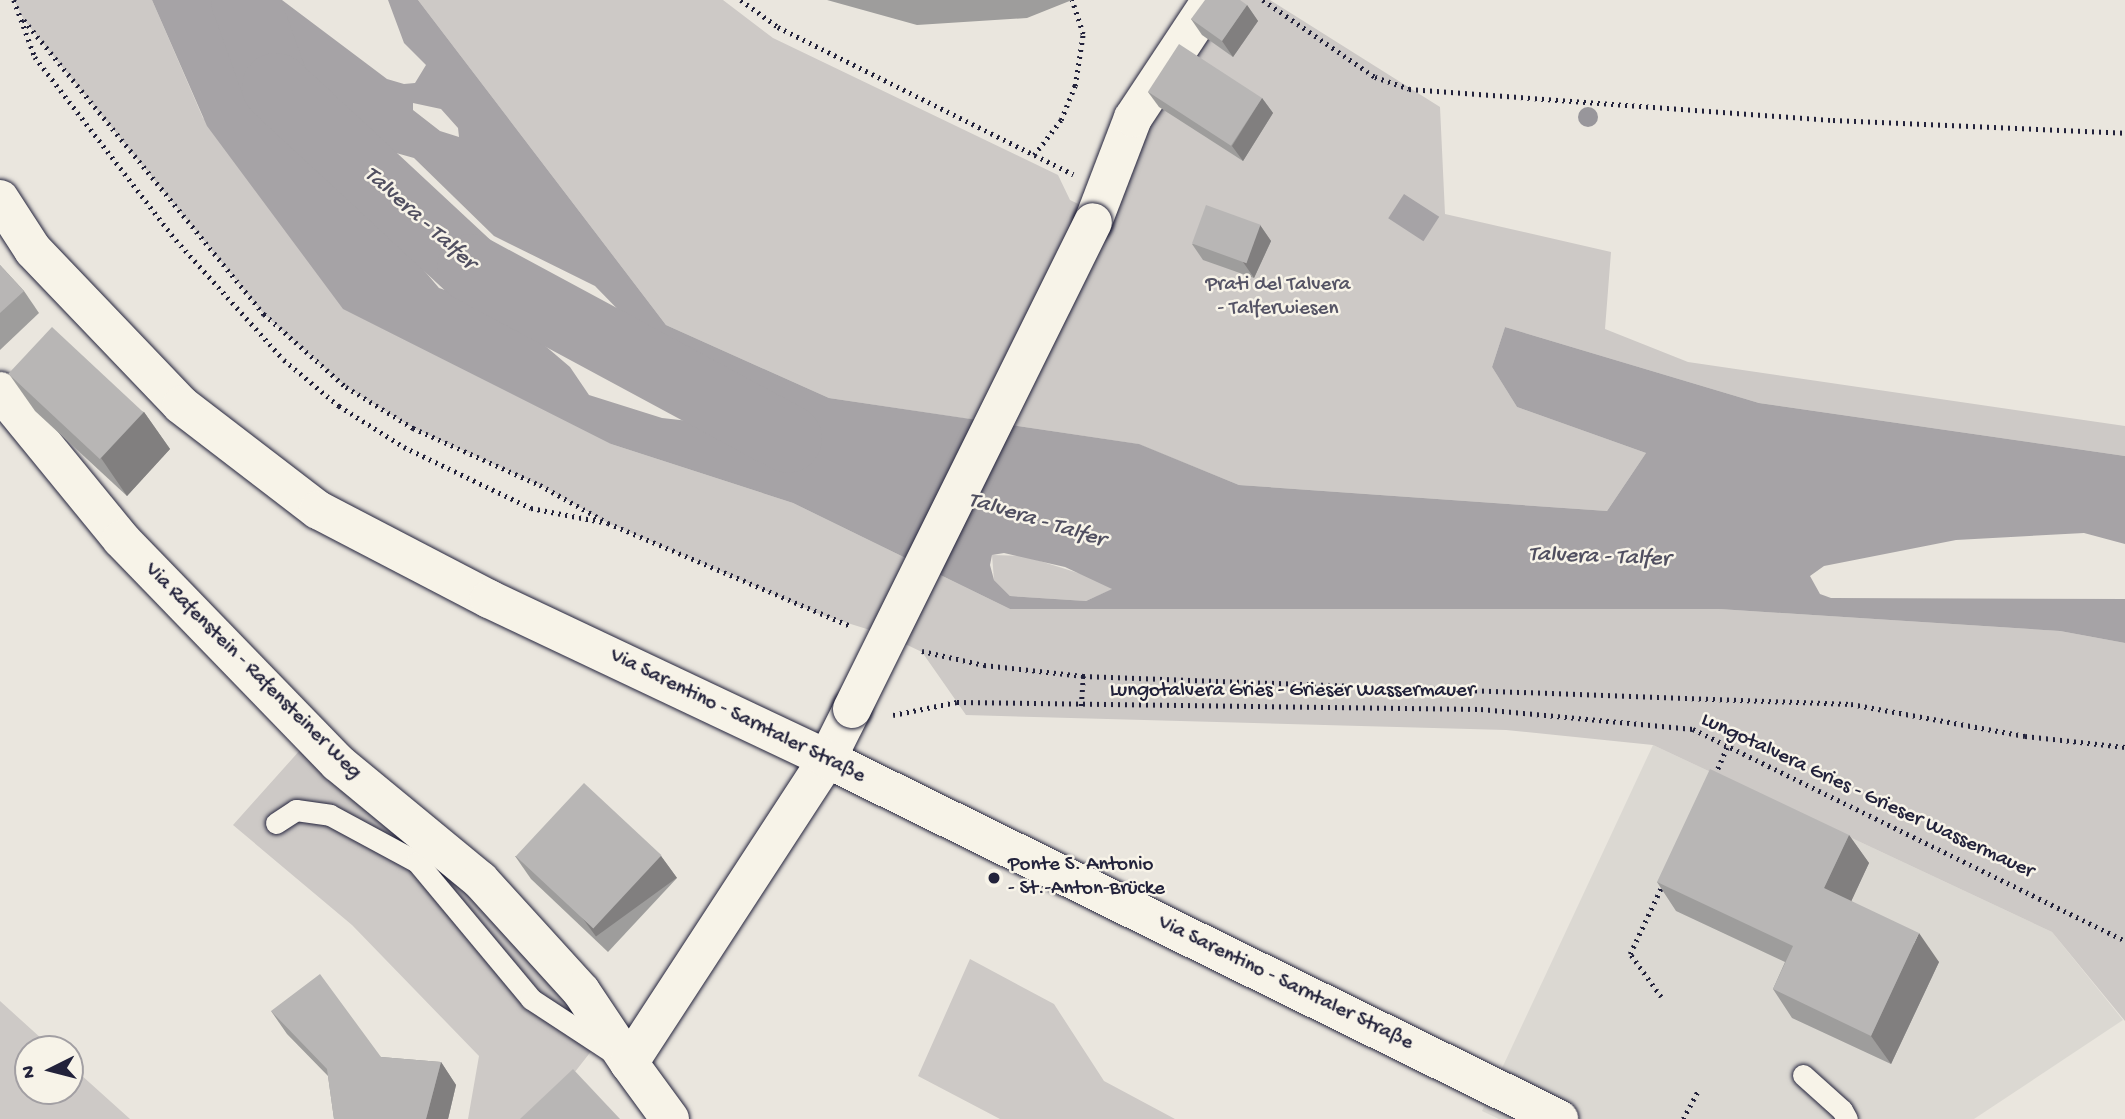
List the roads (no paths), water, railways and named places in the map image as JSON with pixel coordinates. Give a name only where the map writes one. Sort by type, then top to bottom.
[{"type":"street","points":[[629,1063],[827,759],[1099,206],[1133,118],[1211,0]]},
{"type":"street","name":"Via Sarentino - Sarntaler Straße","points":[[0,200],[33,250],[181,405],[318,510],[489,599],[827,759],[1559,1119]]},
{"type":"street","name":"Via Rafenstein - Rafensteiner Weg","points":[[0,391],[121,539],[338,763],[480,880],[581,991],[670,1119]]},
{"type":"lane","points":[[276,823],[296,810],[330,815],[417,862],[531,999],[629,1063]]},
{"type":"lane","points":[[1803,1075],[1842,1110],[1847,1119]]},
{"type":"water","points":[[152,0],[282,0],[387,79],[404,84],[415,83],[426,65],[404,43],[388,0],[418,0],[666,325],[829,398],[1139,444],[1239,485],[1607,511],[1646,453],[1517,407],[1492,367],[1505,327],[1759,403],[2125,456],[2125,544],[2084,533],[1956,540],[1824,566],[1810,576],[1820,594],[1831,598],[2125,599],[2125,643],[2060,631],[1719,609],[1010,609],[793,503],[611,444],[343,309],[207,126]],"holes":[[[413,103],[441,109],[458,128],[459,137],[440,131],[413,110]],[[389,151],[414,158],[494,236],[595,286],[678,371],[728,411],[729,419],[716,424],[662,418],[589,395],[570,367],[503,310],[439,288],[394,235],[379,207],[375,181],[381,154]],[[1004,553],[1065,567],[1112,589],[1086,601],[1010,596],[994,580],[990,565],[992,555]]]},
{"type":"water","points":[[1404,194],[1439,217],[1423,241],[1388,218]]},
{"type":"waterway","name":"Talvera - Talfer","points":[[245,0],[276,87],[471,268],[788,439]]},
{"type":"place","name":"Ponte S. Antonio - St.-Anton-Brücke","points":[[994,878]]},
{"type":"park label","name":"Prati del Talvera - Talferwiesen","points":[[1278,298]]}]
